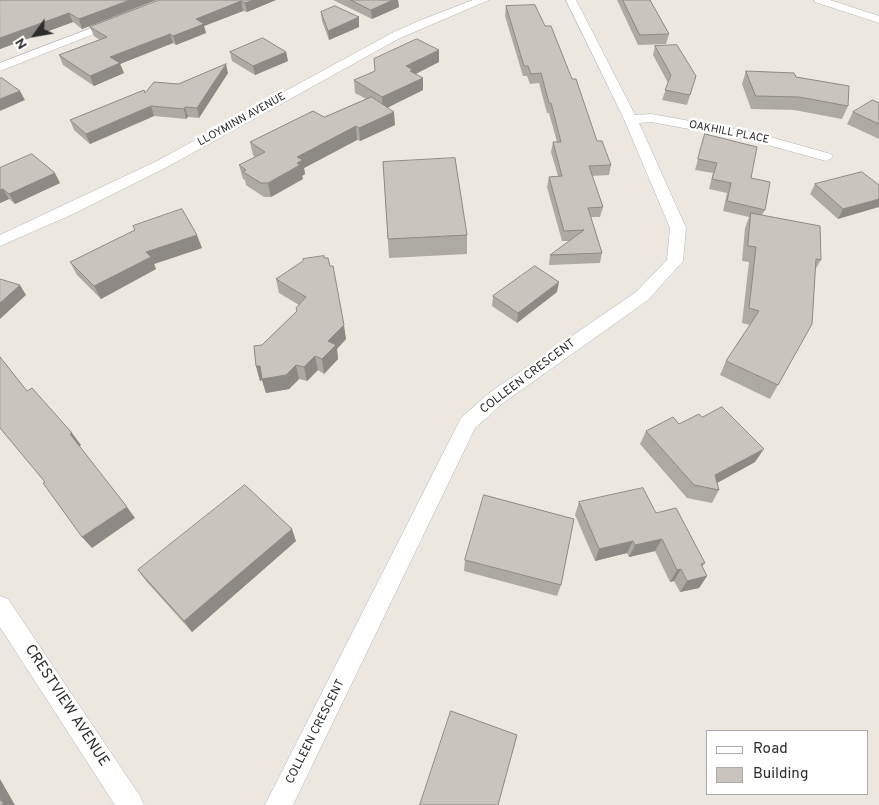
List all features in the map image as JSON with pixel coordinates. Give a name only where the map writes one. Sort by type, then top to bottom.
[{"type":"street","name":"LLOYMINN AVENUE","points":[[0,241],[118,186],[230,128],[418,25],[458,8],[484,0]]},
{"type":"street","name":"COLLEEN CRESCENT","points":[[278,805],[299,767],[468,423],[496,398],[642,296],[675,261],[678,228],[630,119],[571,0]]},
{"type":"street","points":[[819,0],[879,20]]},
{"type":"street","points":[[0,67],[126,18]]},
{"type":"street","name":"OAKHILL PLACE","points":[[630,119],[651,118],[752,136],[826,157]]},
{"type":"street","name":"CRESTVIEW AVENUE","points":[[0,607],[131,805]]},
{"type":"building","points":[[0,0],[130,0],[79,19],[69,13],[0,38]]},
{"type":"building","points":[[159,0],[253,0],[245,3],[241,1],[196,19],[204,24],[173,36],[170,34],[110,57],[120,63],[90,76],[59,55],[107,37],[90,27]]},
{"type":"building","points":[[351,0],[393,0],[371,10]]},
{"type":"building","points":[[623,0],[650,0],[669,34],[640,35]]},
{"type":"building","points":[[535,5],[545,26],[551,26],[572,79],[576,79],[597,141],[602,141],[611,165],[589,166],[603,207],[588,208],[602,253],[550,255],[584,230],[564,231],[549,177],[562,176],[553,142],[561,142],[551,103],[549,103],[541,73],[531,74],[528,66],[524,66],[506,6]]},
{"type":"building","points":[[335,6],[359,17],[328,31],[321,12]]},
{"type":"building","points":[[263,38],[286,52],[253,66],[230,52]]},
{"type":"building","points":[[417,39],[439,50],[406,66],[413,70],[410,71],[423,78],[382,97],[354,80],[375,71],[374,59]]},
{"type":"building","points":[[677,45],[696,76],[690,95],[665,90],[671,75],[655,46]]},
{"type":"building","points":[[226,64],[197,108],[185,107],[184,109],[151,106],[86,134],[70,120],[144,90],[145,93],[154,82],[178,84]]},
{"type":"building","points":[[746,71],[794,73],[796,77],[849,86],[848,106],[799,97],[756,96]]},
{"type":"building","points":[[0,78],[2,78],[20,91],[0,99]]},
{"type":"building","points":[[372,97],[394,112],[359,128],[356,126],[297,157],[303,160],[297,163],[300,165],[268,183],[261,183],[243,172],[246,170],[239,165],[265,152],[250,142],[313,111],[324,117]]},
{"type":"building","points":[[873,100],[879,103],[879,124],[853,112]]},
{"type":"building","points":[[705,134],[757,147],[751,178],[770,182],[765,210],[727,201],[731,183],[712,179],[717,163],[698,159]]},
{"type":"building","points":[[32,154],[55,173],[9,194],[3,189],[0,190],[0,168]]},
{"type":"building","points":[[455,158],[467,235],[388,239],[383,162]]},
{"type":"building","points":[[862,172],[879,185],[879,199],[843,209],[815,184]]},
{"type":"building","points":[[182,209],[197,235],[146,252],[151,257],[94,286],[70,262],[135,230],[133,226]]},
{"type":"building","points":[[751,213],[820,226],[821,260],[816,259],[812,324],[778,385],[726,361],[759,311],[749,308],[756,247],[748,246]]},
{"type":"building","points":[[324,256],[324,258],[328,258],[330,266],[333,266],[344,325],[328,341],[336,345],[322,359],[315,356],[304,367],[296,365],[286,375],[262,379],[260,366],[256,366],[254,346],[262,345],[297,311],[296,308],[306,297],[276,279],[303,261],[303,259]]},
{"type":"building","points":[[535,266],[559,282],[518,313],[493,296]]},
{"type":"building","points":[[0,279],[20,285],[0,303]]},
{"type":"building","points":[[0,357],[27,391],[32,388],[72,433],[70,434],[127,507],[82,537],[43,483],[45,482],[0,428]]},
{"type":"building","points":[[722,407],[764,449],[715,475],[719,490],[694,485],[646,431],[673,417],[679,424],[699,414],[702,417]]},
{"type":"building","points":[[245,485],[292,529],[184,621],[138,570]]},
{"type":"building","points":[[643,488],[656,513],[676,508],[705,563],[701,564],[707,576],[687,581],[681,569],[677,570],[662,539],[635,545],[633,541],[599,549],[579,502]]},
{"type":"building","points":[[484,495],[574,519],[561,585],[465,560]]},
{"type":"building","points":[[451,711],[517,735],[498,805],[420,805]]}]
